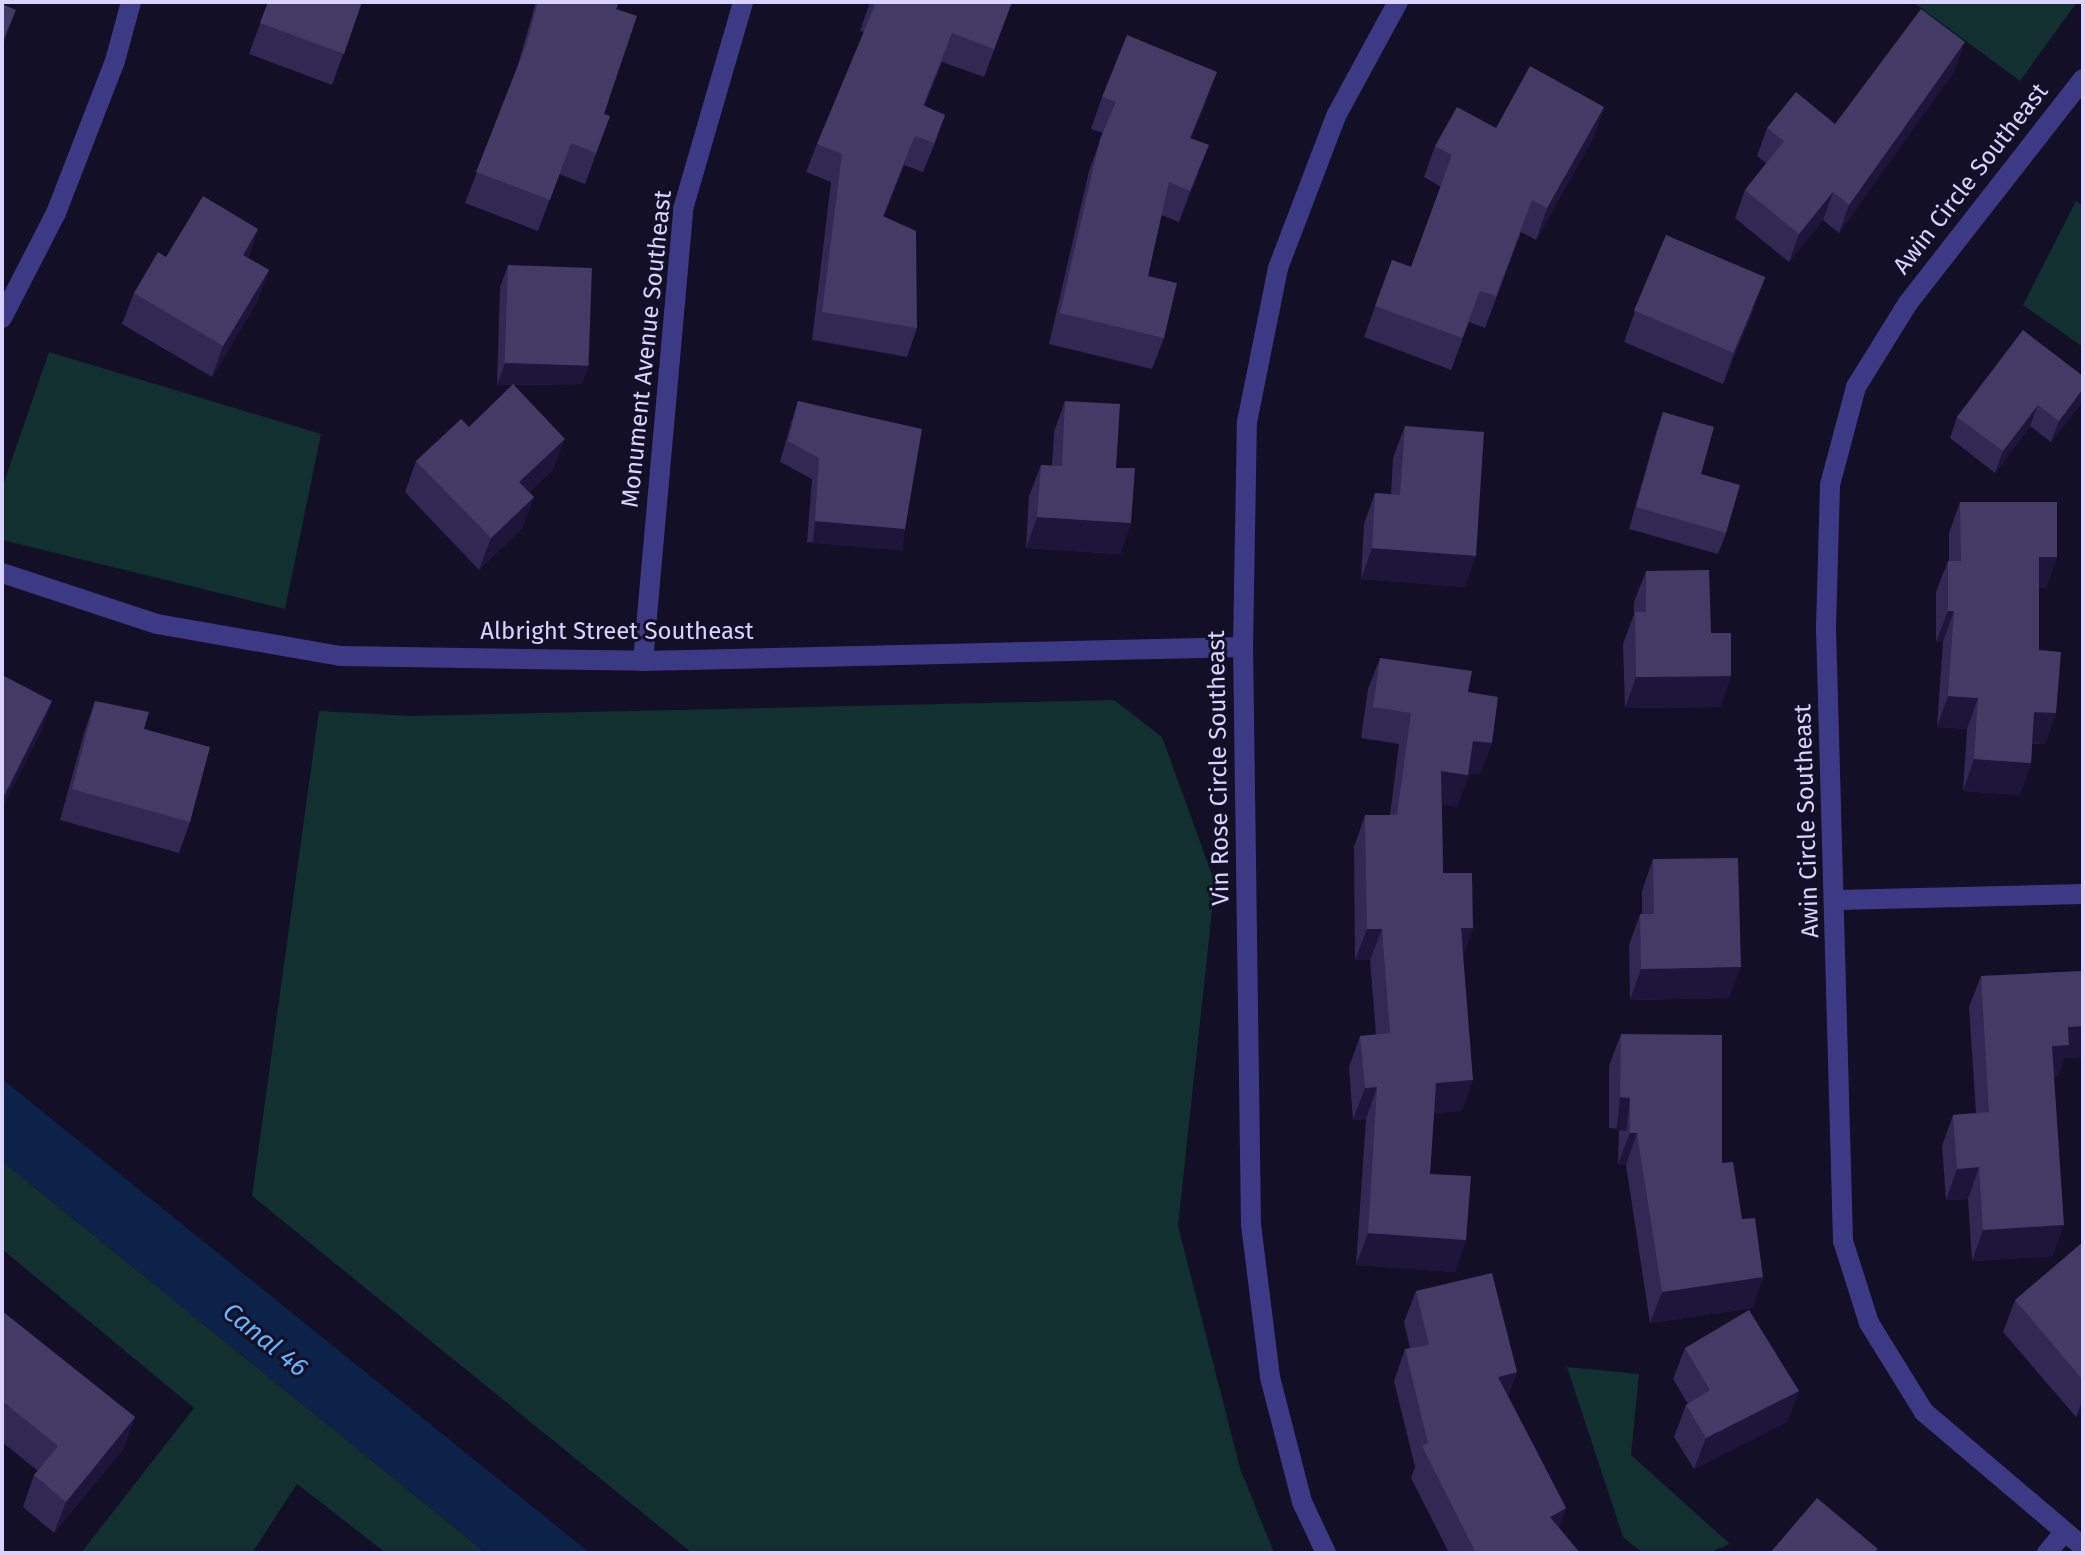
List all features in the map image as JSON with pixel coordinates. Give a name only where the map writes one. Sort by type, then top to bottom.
[{"type":"street","points":[[2,318],[56,213],[115,61],[131,2]]},
{"type":"street","name":"Monument Avenue Southeast","points":[[643,661],[683,209],[743,2]]},
{"type":"street","name":"Vin Rose Circle Southeast","points":[[1326,1553],[1302,1502],[1270,1377],[1251,1225],[1243,647],[1247,422],[1278,268],[1336,116],[1398,2]]},
{"type":"street","name":"Awin Circle Southeast","points":[[2083,79],[1908,303],[1856,387],[1830,485],[1826,628],[1836,900],[1843,1241],[1869,1323],[1924,1412],[2083,1547]]},
{"type":"street","name":"Albright Street Southeast","points":[[2,573],[157,624],[340,656],[643,661],[1243,647]]},
{"type":"street","points":[[1836,900],[2083,894]]},
{"type":"street","points":[[2047,1553],[2063,1533]]},
{"type":"green space","points":[[1913,2],[2077,2],[2020,81]]},
{"type":"green space","points":[[2076,201],[2083,206],[2083,347],[2023,305]]},
{"type":"green space","points":[[49,352],[321,434],[285,609],[2,540],[2,488]]},
{"type":"green space","points":[[1114,700],[1162,737],[1215,883],[1178,1226],[1240,1468],[1274,1553],[692,1553],[252,1196],[319,711],[412,716]]},
{"type":"green space","points":[[2,1161],[486,1553],[386,1553],[297,1484],[252,1553],[81,1553],[194,1408],[2,1249]]},
{"type":"green space","points":[[1567,1367],[1639,1374],[1631,1455],[1730,1544],[1708,1553],[1643,1553],[1623,1537]]},
{"type":"water","name":"Canal 46","points":[[2,1079],[590,1553],[486,1553],[2,1161]]},
{"type":"building","points":[[268,2],[362,2],[344,54],[260,23]]},
{"type":"building","points":[[538,2],[619,2],[616,9],[637,16],[604,114],[610,116],[596,153],[571,143],[550,200],[476,172],[526,45]]},
{"type":"building","points":[[870,2],[1012,2],[994,49],[952,33],[923,105],[945,115],[934,143],[915,136],[883,216],[916,231],[917,328],[822,312],[842,154],[817,144],[875,5]]},
{"type":"building","points":[[2,4],[16,10],[2,43]]},
{"type":"building","points":[[1921,9],[1965,42],[1849,205],[1833,192],[1799,234],[1745,190],[1784,141],[1767,128],[1796,92],[1835,124]]},
{"type":"building","points":[[1127,35],[1217,72],[1190,138],[1209,145],[1190,191],[1169,182],[1148,276],[1177,283],[1164,338],[1060,313],[1100,139],[1116,102],[1102,97]]},
{"type":"building","points":[[1530,66],[1604,107],[1547,208],[1532,200],[1496,296],[1480,291],[1462,338],[1375,306],[1392,260],[1411,267],[1452,155],[1435,146],[1457,107],[1496,128]]},
{"type":"building","points":[[203,196],[258,229],[243,255],[269,270],[223,346],[134,293],[158,252],[166,257]]},
{"type":"building","points":[[1666,235],[1765,277],[1733,353],[1634,310]]},
{"type":"building","points":[[508,265],[592,268],[589,366],[505,363]]},
{"type":"building","points":[[2023,330],[2083,376],[2083,389],[2059,421],[2038,405],[2003,451],[1957,417]]},
{"type":"building","points":[[513,384],[565,439],[519,482],[534,497],[491,538],[416,461],[461,419],[469,427]]},
{"type":"building","points":[[798,401],[922,429],[905,529],[815,521],[819,458],[788,441]]},
{"type":"building","points":[[1065,401],[1120,404],[1116,468],[1135,468],[1131,523],[1037,517],[1041,465],[1062,466]]},
{"type":"building","points":[[1663,412],[1714,427],[1701,474],[1740,485],[1726,533],[1636,507]]},
{"type":"building","points":[[1405,426],[1484,432],[1476,556],[1372,548],[1375,493],[1400,495]]},
{"type":"building","points":[[1960,502],[2057,502],[2057,557],[2039,557],[2039,650],[2061,652],[2056,713],[2034,712],[2031,763],[1974,759],[1978,698],[1948,696],[1954,611],[1948,611],[1948,561],[1961,561]]},
{"type":"building","points":[[1709,570],[1711,633],[1731,633],[1731,676],[1636,677],[1635,612],[1646,612],[1646,571]]},
{"type":"building","points":[[1380,658],[1472,671],[1468,692],[1498,697],[1492,743],[1473,741],[1468,775],[1441,771],[1443,873],[1472,873],[1473,928],[1461,928],[1473,1080],[1436,1083],[1430,1174],[1471,1176],[1466,1240],[1368,1233],[1377,1087],[1365,1088],[1360,1036],[1390,1033],[1382,929],[1367,929],[1365,815],[1397,815],[1411,713],[1373,707]]},
{"type":"building","points":[[2,675],[52,701],[4,796],[2,794]]},
{"type":"building","points":[[95,701],[149,712],[144,729],[210,747],[190,822],[72,789]]},
{"type":"building","points":[[1738,858],[1741,967],[1641,969],[1640,914],[1654,914],[1653,859]]},
{"type":"building","points":[[2083,971],[2083,1026],[2068,1027],[2069,1045],[2052,1046],[2064,1225],[1983,1230],[1979,1167],[1957,1169],[1953,1115],[1989,1112],[1981,976]]},
{"type":"building","points":[[1621,1034],[1722,1035],[1722,1163],[1733,1162],[1742,1219],[1755,1218],[1763,1277],[1662,1292],[1637,1133],[1630,1133],[1630,1098],[1620,1097]]},
{"type":"building","points":[[2083,1242],[2083,1380],[2015,1300]]},
{"type":"building","points":[[1492,1273],[1517,1372],[1498,1377],[1566,1508],[1550,1517],[1580,1553],[1476,1553],[1422,1446],[1428,1443],[1405,1349],[1429,1345],[1416,1291]]},
{"type":"building","points":[[1749,1310],[1799,1391],[1706,1438],[1686,1405],[1710,1390],[1685,1348]]},
{"type":"building","points":[[2,1311],[135,1417],[66,1502],[34,1475],[58,1446],[2,1401]]},
{"type":"building","points":[[1817,1498],[1878,1549],[1874,1553],[1770,1553]]}]
